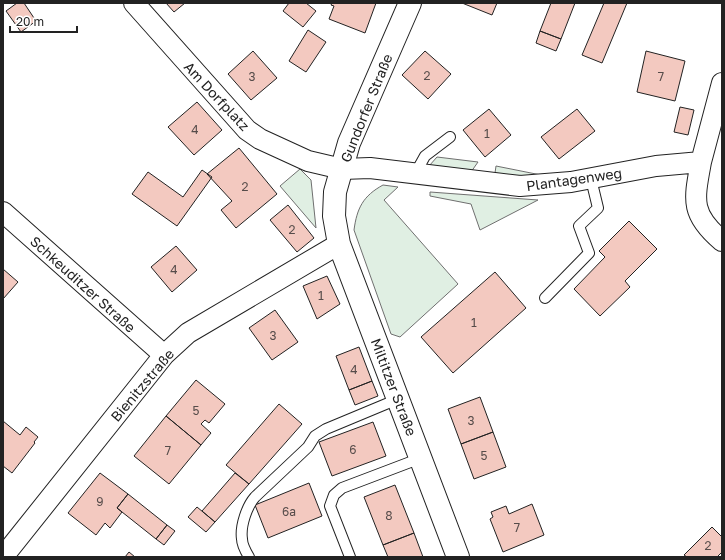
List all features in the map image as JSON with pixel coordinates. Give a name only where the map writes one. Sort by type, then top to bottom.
[{"type":"street","name":"Am Dorfplatz","points":[[134,3],[247,130],[260,139],[308,160],[342,169]]},
{"type":"street","name":"Gundorfer Straße","points":[[334,216],[335,192],[349,143],[410,3]]},
{"type":"street","points":[[722,82],[701,162],[696,190],[696,205],[701,219],[709,230],[722,241]]},
{"type":"street","name":"Plantagenweg","points":[[342,169],[370,168],[520,186],[545,185],[591,179],[656,166],[701,162]]},
{"type":"street","name":"Schkeuditzer Straße","points":[[3,212],[164,355]]},
{"type":"street","name":"Miltitzer Straße","points":[[334,216],[339,244],[458,557]]},
{"type":"street","name":"Bienitzstraße","points":[[3,557],[164,355],[188,333],[339,244]]},
{"type":"lane","points":[[415,174],[425,156],[450,137]]},
{"type":"lane","points":[[545,298],[589,253],[579,226],[598,208],[591,179]]},
{"type":"lane","points":[[249,557],[242,539],[242,531],[250,503],[255,497],[308,447],[315,436],[326,429],[398,399]]},
{"type":"lane","points":[[350,557],[330,506],[334,495],[342,488],[420,458]]},
{"type":"green space","points":[[437,157],[478,162],[471,172],[429,166]]},
{"type":"green space","points":[[496,166],[541,175],[514,176],[495,173]]},
{"type":"green space","points":[[300,169],[311,180],[316,228],[280,186]]},
{"type":"green space","points":[[383,185],[398,187],[384,200],[458,284],[400,337],[391,334],[354,230],[357,215],[362,203],[370,194]]},
{"type":"green space","points":[[430,192],[538,200],[480,230],[471,204],[430,196]]},
{"type":"building","points":[[17,3],[24,3],[36,21],[21,32],[6,11]]},
{"type":"building","points":[[166,3],[185,3],[174,12]]},
{"type":"building","points":[[289,3],[306,3],[316,11],[303,27],[283,11]]},
{"type":"building","points":[[332,3],[376,3],[365,33],[329,19],[334,6],[331,5]]},
{"type":"building","points":[[462,3],[497,3],[492,15]]},
{"type":"building","points":[[551,3],[575,3],[561,39],[540,31]]},
{"type":"building","points":[[604,3],[627,3],[602,63],[582,55]]},
{"type":"building","points":[[308,30],[326,42],[306,72],[289,61]]},
{"type":"building","points":[[540,31],[561,39],[556,51],[536,43]]},
{"type":"building","points":[[253,51],[277,78],[251,100],[228,74]]},
{"type":"building","points":[[425,51],[451,74],[428,99],[402,75]]},
{"type":"building","points":[[646,51],[685,61],[675,101],[637,92]]},
{"type":"building","points":[[197,102],[222,130],[194,155],[168,127]]},
{"type":"building","points":[[680,107],[694,110],[688,135],[674,132]]},
{"type":"building","points":[[489,109],[511,135],[485,157],[463,130]]},
{"type":"building","points":[[577,109],[595,131],[559,159],[541,137]]},
{"type":"building","points":[[239,148],[277,194],[236,228],[221,210],[232,201],[207,174]]},
{"type":"building","points":[[202,170],[212,177],[177,226],[132,194],[148,172],[183,197]]},
{"type":"building","points":[[288,205],[314,238],[297,252],[270,220]]},
{"type":"building","points":[[629,221],[657,249],[625,281],[630,287],[600,316],[574,289],[605,257],[599,251]]},
{"type":"building","points":[[176,246],[197,270],[172,292],[151,267]]},
{"type":"building","points":[[3,269],[18,282],[3,299]]},
{"type":"building","points":[[495,272],[526,308],[453,373],[421,337]]},
{"type":"building","points":[[327,276],[340,304],[317,319],[303,286]]},
{"type":"building","points":[[275,310],[298,342],[272,360],[249,328]]},
{"type":"building","points":[[359,347],[372,381],[349,390],[336,356]]},
{"type":"building","points":[[196,380],[225,404],[209,423],[205,420],[201,424],[211,433],[201,445],[166,416]]},
{"type":"building","points":[[372,381],[378,396],[355,405],[349,390]]},
{"type":"building","points":[[480,397],[493,432],[461,444],[448,409]]},
{"type":"building","points":[[279,404],[302,424],[249,484],[226,465]]},
{"type":"building","points":[[166,416],[201,445],[169,484],[134,456]]},
{"type":"building","points":[[3,421],[20,435],[26,427],[38,437],[12,473],[3,466]]},
{"type":"building","points":[[373,422],[386,456],[332,476],[319,442]]},
{"type":"building","points":[[493,432],[506,467],[474,479],[461,444]]},
{"type":"building","points":[[100,473],[128,494],[117,508],[122,512],[110,528],[105,523],[96,535],[68,513]]},
{"type":"building","points":[[235,473],[249,484],[215,522],[202,511]]},
{"type":"building","points":[[309,483],[322,516],[268,538],[255,505]]},
{"type":"building","points":[[395,485],[414,533],[383,545],[364,497]]},
{"type":"building","points":[[128,494],[167,525],[156,539],[117,508]]},
{"type":"building","points":[[532,504],[544,535],[503,552],[490,519],[493,517],[491,512],[506,506],[509,514]]},
{"type":"building","points":[[197,507],[215,522],[206,532],[188,517]]},
{"type":"building","points":[[167,525],[175,531],[164,545],[156,539]]},
{"type":"building","points":[[712,527],[722,537],[722,552],[717,557],[687,557],[684,555]]},
{"type":"building","points":[[414,533],[423,557],[388,557],[383,545]]},
{"type":"building","points":[[129,552],[135,557],[125,557]]}]
